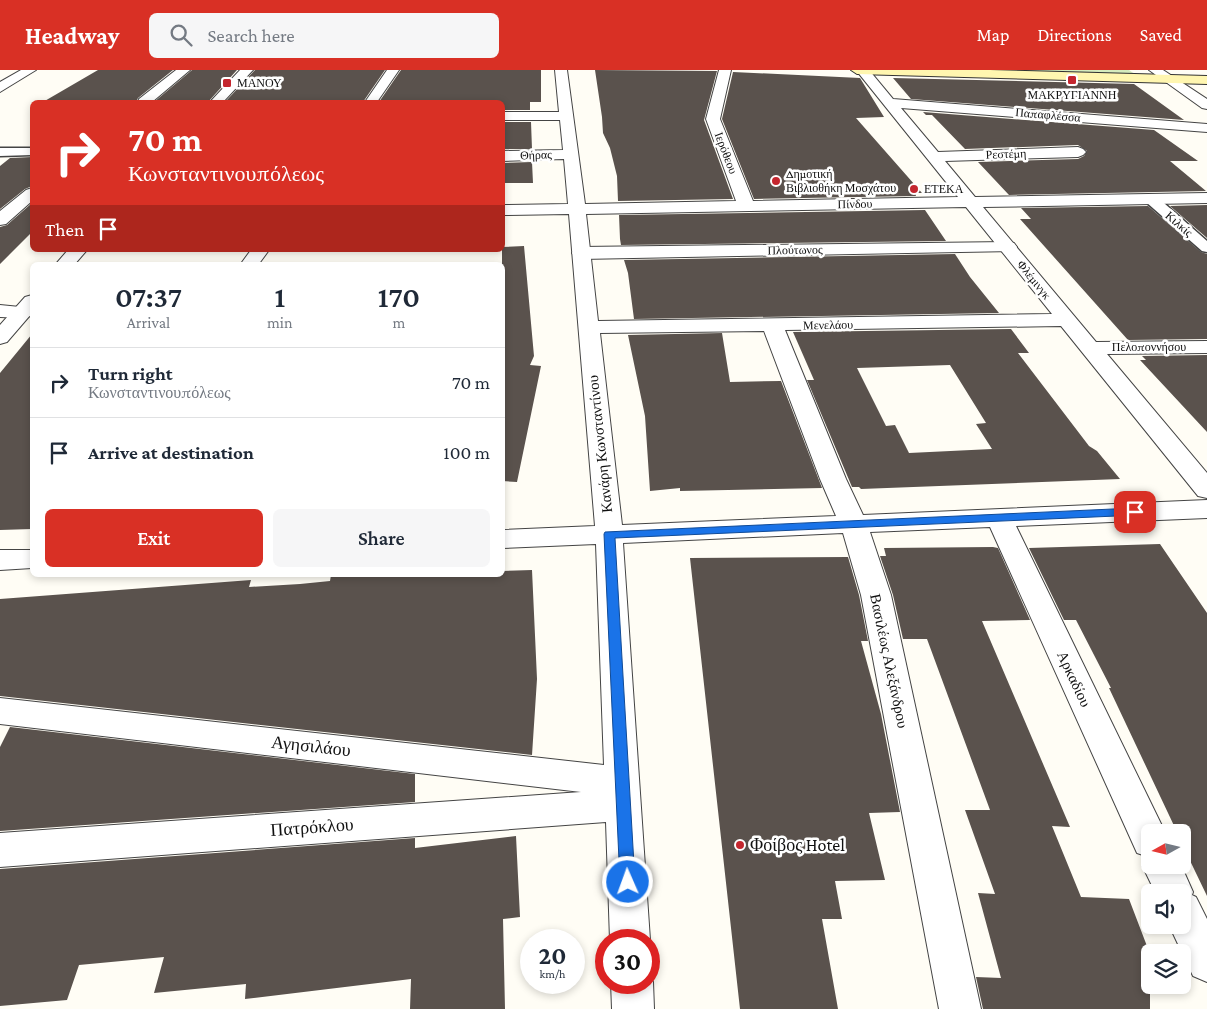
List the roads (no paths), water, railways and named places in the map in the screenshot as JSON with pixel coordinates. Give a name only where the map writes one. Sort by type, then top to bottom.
[{"type":"main road","points":[[857,70],[1207,80]]},
{"type":"street","points":[[0,88],[30,70]]},
{"type":"street","points":[[146,100],[184,70]]},
{"type":"street","points":[[218,100],[247,70]]},
{"type":"street","points":[[372,100],[392,70]]},
{"type":"street","name":"Κανάρη Κωνσταντίνου","points":[[561,70],[577,209],[609,534],[624,793],[630,929]]},
{"type":"street","name":"Ιερόθεου","points":[[725,70],[713,119],[746,205]]},
{"type":"street","name":"Φλέμινγκ","points":[[862,70],[1207,490]]},
{"type":"street","points":[[1155,70],[1207,105]]},
{"type":"street","name":"Παπαφλέσσα","points":[[889,103],[1207,128]]},
{"type":"street","points":[[505,116],[566,116]]},
{"type":"street","name":"Ρεστέμη","points":[[933,156],[1078,152]]},
{"type":"street","name":"Θήρας","points":[[505,156],[570,154]]},
{"type":"street","points":[[0,220],[30,196]]},
{"type":"street","name":"Πίνδου","points":[[505,210],[1207,198]]},
{"type":"street","points":[[0,220],[24,220]]},
{"type":"street","name":"Πλούτωνος","points":[[581,253],[1008,247]]},
{"type":"street","points":[[67,262],[76,252]]},
{"type":"street","points":[[0,311],[28,306]]},
{"type":"street","points":[[0,338],[28,306]]},
{"type":"street","name":"Μενελάου","points":[[588,327],[773,326],[1067,320]]},
{"type":"street","name":"Βασιλέως Αλεξάνδρου","points":[[773,326],[833,479],[853,523],[876,595],[960,1009]]},
{"type":"street","name":"Πελοποννήσου","points":[[1090,348],[1207,347]]},
{"type":"street","points":[[505,539],[1207,509]]},
{"type":"street","name":"Αρκαδίου","points":[[999,518],[1142,824]]},
{"type":"street","points":[[0,560],[30,559]]},
{"type":"street","name":"Αγησιλάου","points":[[0,711],[624,793]]},
{"type":"street","name":"Πατρόκλου","points":[[0,850],[624,793]]},
{"type":"street","points":[[1191,929],[1207,962]]},
{"type":"street","points":[[632,994],[633,1009]]},
{"type":"lane","points":[[0,152],[30,152]]},
{"type":"lane","name":"Κιλκίς","points":[[1151,199],[1207,248]]},
{"type":"place","name":"ΜΑΚΡΥΓΙΑΝΝΗ","points":[[1072,80]]},
{"type":"place","name":"ΜΑΝΟΥ","points":[[227,83]]},
{"type":"place","name":"Δημοτική Βιβλιοθήκη Μοσχάτου","points":[[776,181]]},
{"type":"place","name":"ΕΤΕΚΑ","points":[[914,189]]},
{"type":"place","name":"Φοίβος Hotel","points":[[740,845]]}]
